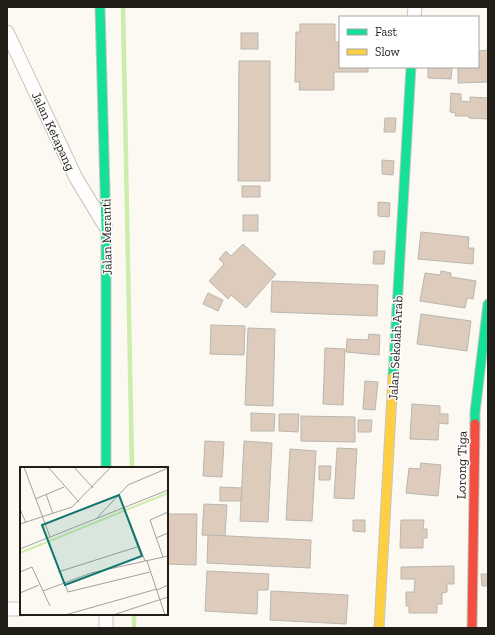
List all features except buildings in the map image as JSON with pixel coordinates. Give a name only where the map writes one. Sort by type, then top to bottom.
[{"type":"street","name":"Jalan Meranti","points":[[100,7],[106,227],[106,467]]},
{"type":"street","name":"Jalan Ketapang","points":[[7,32],[76,178],[106,227]]},
{"type":"street","name":"Jalan Sekolah Arab","points":[[379,628],[411,68]]},
{"type":"street","name":"Lorong Tiga","points":[[472,628],[475,412],[488,304]]},
{"type":"street","points":[[7,609],[20,609]]},
{"type":"street","points":[[106,615],[106,628]]},
{"type":"waterway","points":[[123,7],[132,467]]},
{"type":"waterway","points":[[134,615],[134,628]]},
{"type":"traffic: fast","points":[[100,7],[106,227],[106,467]]},
{"type":"traffic: fast","points":[[393,377],[411,68]]},
{"type":"traffic: fast","points":[[475,424],[475,412],[488,304]]},
{"type":"traffic: slow","points":[[379,628],[393,377]]},
{"type":"traffic: jam","points":[[472,628],[475,424]]}]
